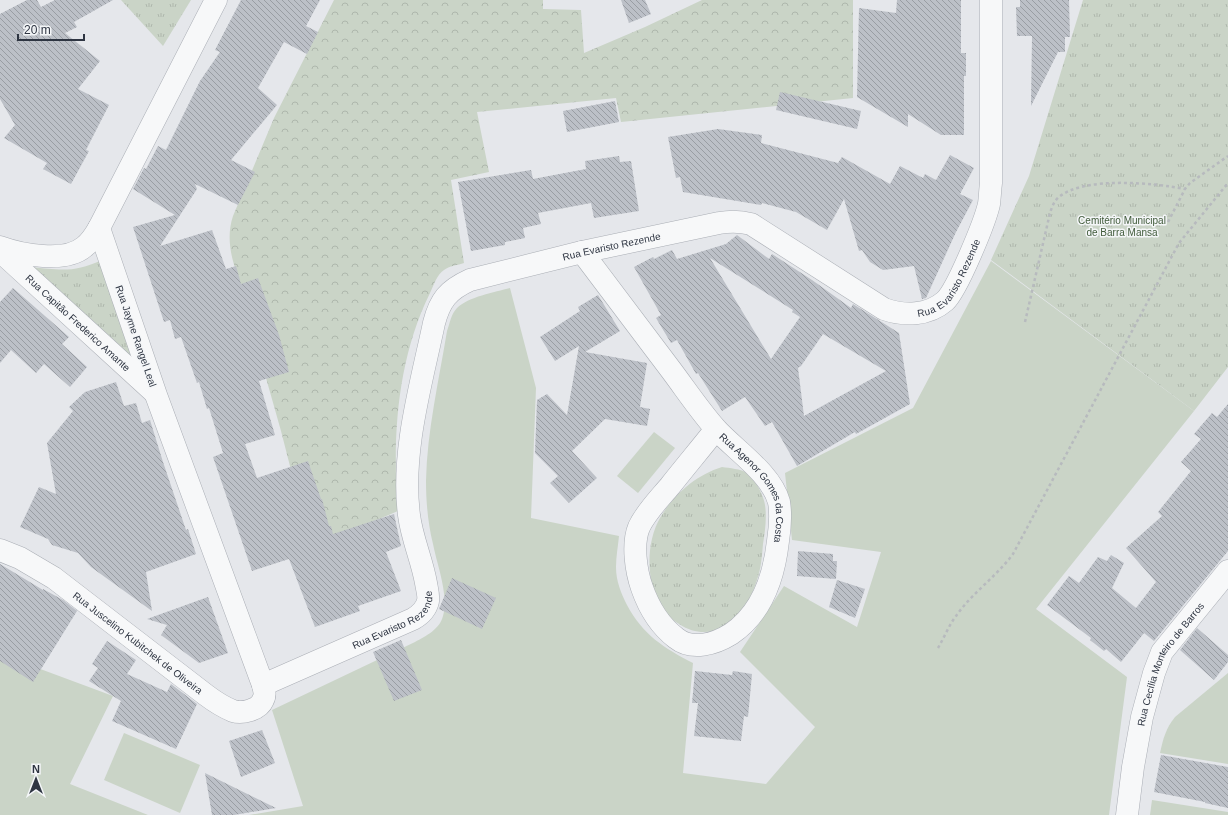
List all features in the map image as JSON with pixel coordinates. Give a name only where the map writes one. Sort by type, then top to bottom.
[{"type":"street","points":[[0,247],[11,251],[41,256],[68,255],[84,248],[92,240],[216,0]]},
{"type":"street","name":"Rua Evaristo Rezende","points":[[264,685],[413,619],[420,615],[424,610],[429,599],[428,591],[423,566],[413,538],[409,515],[408,472],[412,429],[437,311],[447,294],[454,288],[470,280],[582,252],[732,221],[751,224],[884,309],[895,313],[910,314],[930,310],[941,305],[953,292],[974,245],[989,204],[991,183],[991,0]]},
{"type":"street","name":"Rua Jayme Rangel Leal","points":[[99,228],[156,395],[264,685]]},
{"type":"street","name":"Rua Capitão Frederico Amante","points":[[0,251],[156,395]]},
{"type":"street","name":"Rua Agenor Gomes da Costa","points":[[582,252],[716,429],[768,480],[778,502],[780,514],[776,557],[772,575],[762,599],[754,612],[743,624],[721,640],[710,644],[687,644],[678,640],[656,618],[643,592],[638,578],[636,565],[636,538],[639,527],[651,509],[716,429]]},
{"type":"street","name":"Rua Juscelino Kubitchek de Oliveira","points":[[0,550],[20,558],[54,578],[221,705],[234,711],[244,712],[252,709],[263,701],[265,695],[264,685]]},
{"type":"street","name":"Rua Cecília Monteiro de Barros","points":[[1127,815],[1133,767],[1142,716],[1154,672],[1162,652],[1228,571]]},
{"type":"path","points":[[1168,222],[1185,189],[1190,183],[1228,156]]},
{"type":"path","points":[[1025,322],[1050,213],[1058,197],[1074,189],[1091,185],[1123,182],[1185,189]]},
{"type":"path","points":[[938,648],[955,616],[987,581],[1003,567],[1012,554],[1179,243],[1228,183]]},
{"type":"green space","points":[[121,0],[191,0],[163,46]]},
{"type":"green space","points":[[334,0],[543,0],[543,9],[581,10],[584,53],[645,27],[702,0],[853,0],[853,98],[621,122],[616,98],[477,112],[489,172],[451,180],[464,263],[446,269],[437,277],[419,319],[410,345],[399,400],[396,456],[398,511],[311,548],[281,431],[233,261],[230,233],[233,216],[274,118]]},
{"type":"green space","name":"Cemitério Municipal de Barra Mansa","points":[[1083,0],[1228,0],[1228,367],[1194,411],[991,260],[1029,176]]},
{"type":"green space","points":[[102,260],[138,371],[31,267],[67,270],[83,267]]},
{"type":"green space","points":[[991,261],[1194,411],[1036,609],[1127,677],[1109,815],[249,815],[303,806],[272,710],[415,642],[432,632],[441,621],[445,599],[430,529],[426,481],[431,424],[447,331],[453,313],[462,304],[482,295],[510,288],[536,388],[531,518],[619,536],[616,572],[619,587],[627,605],[647,633],[673,652],[693,663],[683,773],[766,784],[815,727],[740,652],[784,586],[857,627],[881,552],[792,540],[785,473],[913,408]]},
{"type":"green space","points":[[654,432],[675,448],[638,493],[617,476]]},
{"type":"green space","points":[[722,467],[738,470],[751,475],[763,497],[766,510],[765,530],[758,576],[746,605],[728,624],[717,630],[705,632],[693,630],[679,624],[664,612],[653,589],[650,552],[655,528],[672,501],[694,481],[703,475]]},
{"type":"green space","points":[[0,654],[113,696],[70,784],[148,815],[0,815]]},
{"type":"green space","points":[[1228,673],[1228,764],[1160,753],[1165,734],[1175,717]]},
{"type":"green space","points":[[124,733],[200,765],[180,813],[104,780]]},
{"type":"green space","points":[[1152,800],[1228,812],[1228,815],[1150,815]]},
{"type":"building","points":[[27,0],[37,0],[41,7],[55,0],[113,0],[74,22],[77,27],[65,33],[100,61],[78,89],[109,105],[86,150],[89,151],[71,184],[43,169],[47,163],[4,138],[15,125],[0,99],[0,14]]},
{"type":"building","points":[[241,0],[320,0],[306,26],[318,32],[307,54],[284,42],[258,88],[277,105],[231,160],[255,172],[238,205],[195,184],[197,189],[160,246],[212,230],[226,269],[236,266],[241,284],[258,278],[279,335],[289,372],[259,381],[275,435],[245,444],[257,478],[308,461],[333,534],[394,514],[401,546],[386,552],[401,591],[358,606],[360,611],[315,627],[289,559],[252,571],[213,457],[223,453],[209,408],[207,409],[199,382],[197,383],[181,337],[175,339],[170,320],[164,322],[133,227],[175,215],[133,189],[158,146],[166,150],[200,81],[220,52],[215,50]]},
{"type":"building","points":[[621,0],[645,0],[651,14],[629,23]]},
{"type":"building","points":[[897,0],[961,0],[961,53],[966,53],[966,76],[964,76],[964,135],[941,135],[908,114],[908,127],[857,97],[859,8],[896,13]]},
{"type":"building","points":[[1020,0],[1069,0],[1070,37],[1065,37],[1065,52],[1058,52],[1031,106],[1032,36],[1017,36],[1016,7],[1020,7]]},
{"type":"building","points":[[780,92],[861,111],[857,129],[776,110]]},
{"type":"building","points":[[615,101],[619,122],[567,132],[563,111]]},
{"type":"building","points":[[718,129],[762,135],[761,143],[838,163],[842,157],[890,184],[900,166],[923,178],[925,174],[936,180],[950,155],[974,168],[960,194],[973,200],[956,232],[926,298],[922,299],[914,266],[883,270],[870,262],[862,250],[859,251],[844,199],[827,230],[796,212],[762,203],[761,205],[683,192],[680,177],[676,178],[668,137]]},
{"type":"building","points":[[619,156],[620,162],[631,161],[639,211],[594,218],[591,203],[538,213],[541,224],[523,228],[525,238],[505,242],[505,245],[471,251],[458,182],[531,170],[533,179],[586,169],[585,161]]},
{"type":"building","points":[[737,235],[769,259],[772,254],[851,308],[853,304],[899,333],[910,404],[856,434],[855,432],[797,466],[772,422],[765,426],[745,397],[722,411],[698,373],[696,374],[677,340],[671,343],[656,318],[661,315],[634,267],[653,257],[654,259],[672,250],[677,259],[726,244]],"holes":[[[710,258],[793,310],[792,312],[800,317],[771,359]],[[823,334],[886,371],[804,416],[798,368],[801,366]]]},
{"type":"building","points":[[13,288],[69,337],[62,344],[87,367],[70,387],[44,364],[36,373],[11,350],[0,363],[0,302]]},
{"type":"building","points":[[598,295],[620,331],[585,352],[647,363],[640,407],[650,409],[647,426],[605,419],[572,451],[597,478],[569,503],[550,483],[558,476],[535,453],[537,400],[547,394],[567,415],[579,346],[555,361],[540,337],[580,311],[578,307]]},
{"type":"building","points":[[116,382],[124,406],[136,403],[142,423],[150,420],[186,530],[188,529],[196,554],[146,572],[152,611],[91,567],[78,553],[52,545],[48,539],[20,527],[39,487],[56,494],[47,443],[73,411],[69,407],[85,392]]},
{"type":"building","points":[[1228,404],[1228,551],[1154,641],[1144,633],[1121,662],[1106,649],[1104,651],[1090,640],[1091,638],[1047,605],[1069,576],[1079,583],[1098,557],[1107,561],[1111,555],[1124,563],[1112,588],[1136,608],[1156,582],[1126,548],[1162,516],[1158,512],[1191,471],[1181,462],[1201,439],[1194,434],[1212,413],[1217,417]]},
{"type":"building","points":[[798,551],[833,554],[833,561],[837,561],[836,579],[797,576]]},
{"type":"building","points":[[0,564],[43,590],[63,600],[77,611],[33,682],[0,661]]},
{"type":"building","points":[[452,578],[496,598],[482,629],[439,609]]},
{"type":"building","points":[[837,580],[865,589],[855,618],[829,607]]},
{"type":"building","points":[[208,597],[228,653],[199,663],[161,635],[167,625],[147,619]]},
{"type":"building","points":[[1197,628],[1228,655],[1228,662],[1214,680],[1180,650]]},
{"type":"building","points":[[401,640],[422,690],[394,701],[373,652]]},
{"type":"building","points":[[107,641],[136,660],[127,674],[167,692],[171,684],[197,704],[176,749],[112,721],[121,701],[89,681],[98,668],[92,664]]},
{"type":"building","points":[[695,671],[732,675],[733,671],[752,674],[748,717],[744,716],[741,741],[694,736],[698,703],[692,703]]},
{"type":"building","points":[[262,730],[275,763],[241,777],[229,741]]},
{"type":"building","points":[[1161,755],[1228,767],[1228,808],[1154,792]]},
{"type":"building","points":[[205,773],[276,808],[234,815],[212,815]]}]
